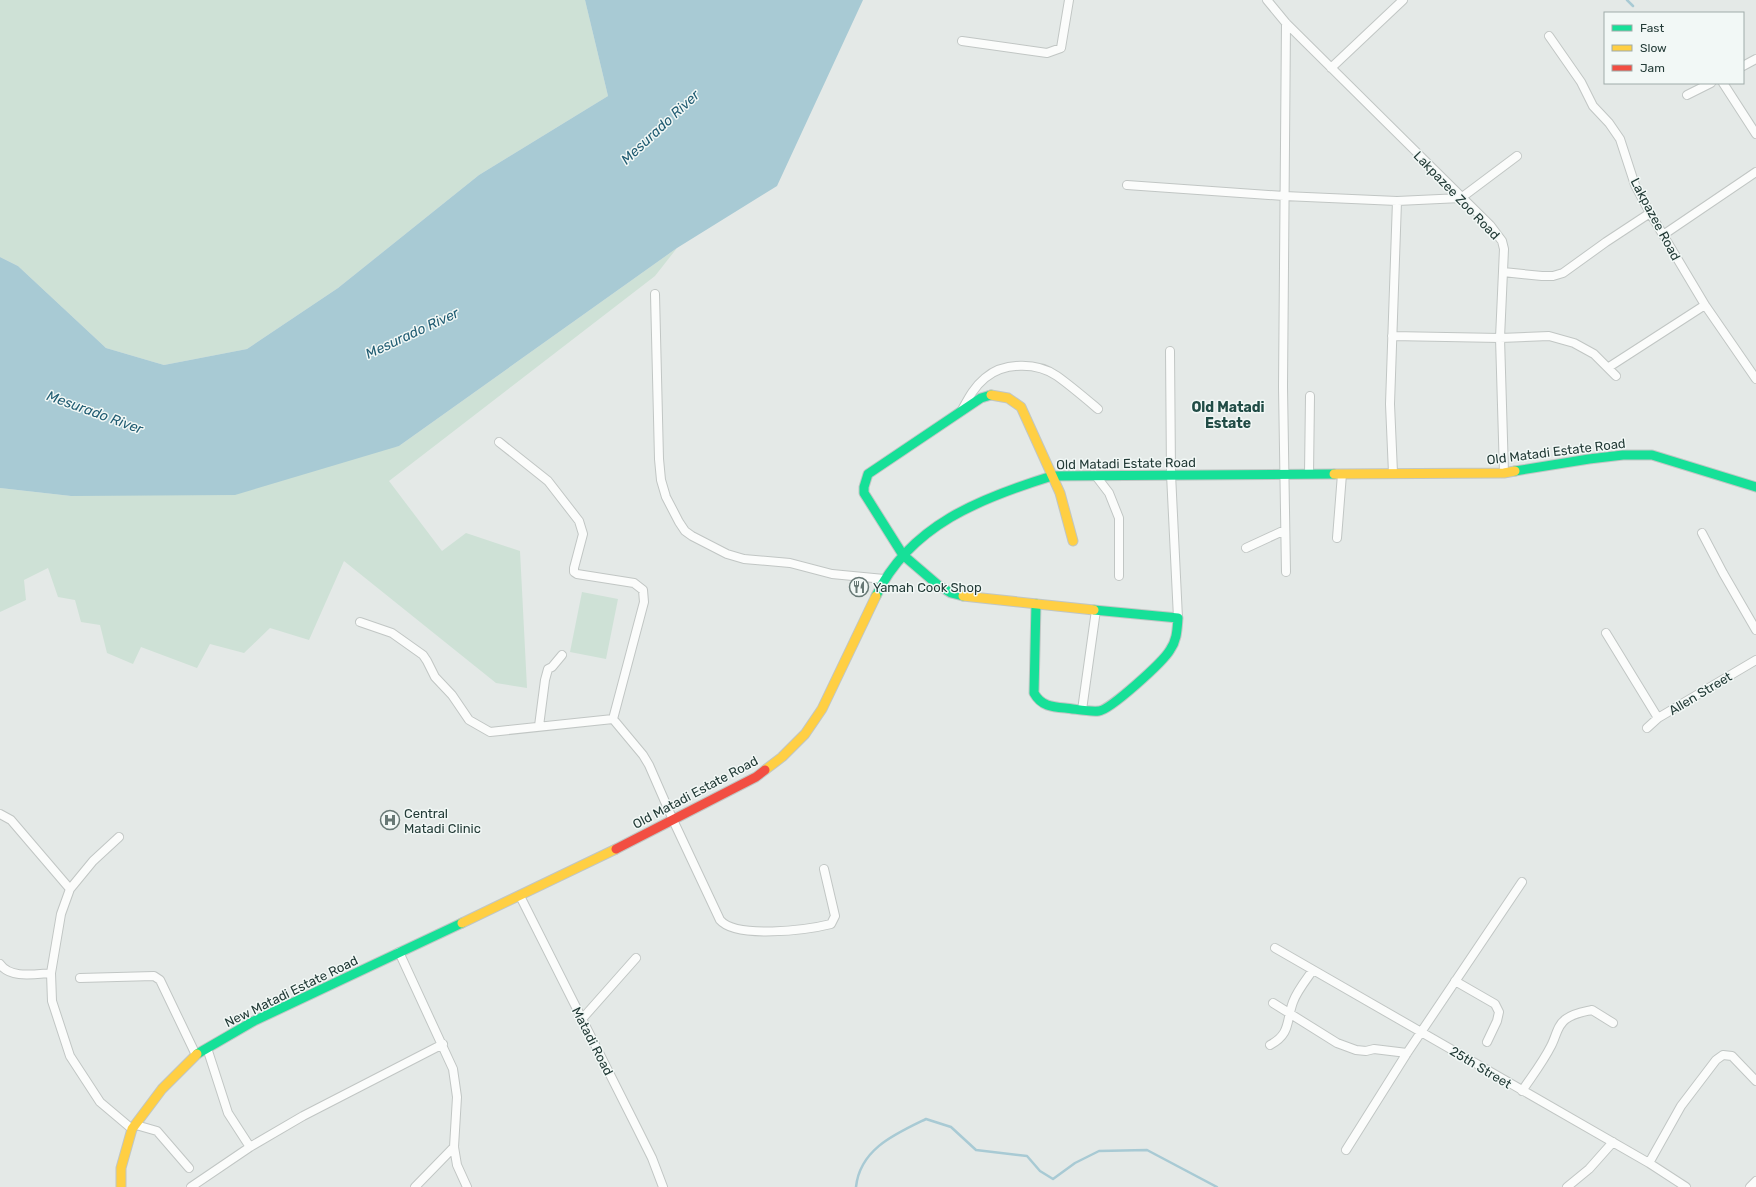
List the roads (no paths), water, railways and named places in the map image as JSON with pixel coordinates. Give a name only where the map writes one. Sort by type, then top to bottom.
[{"type":"street","points":[[962,41],[1036,53],[1052,52],[1061,48],[1069,0]]},
{"type":"street","name":"Lakpazee Zoo Road","points":[[1267,0],[1286,23],[1497,233],[1502,241],[1504,249],[1500,338],[1504,473]]},
{"type":"street","points":[[1331,68],[1403,0]]},
{"type":"street","points":[[1286,23],[1284,196],[1284,476],[1286,572]]},
{"type":"street","name":"Lakpazee Road","points":[[1549,36],[1581,82],[1593,106],[1609,123],[1620,139],[1635,184],[1650,213],[1705,305],[1756,378]]},
{"type":"street","points":[[1744,65],[1756,59]]},
{"type":"street","points":[[1687,95],[1709,84]]},
{"type":"street","points":[[1725,84],[1756,134]]},
{"type":"street","points":[[1127,185],[1284,196],[1397,201],[1461,198],[1516,156]]},
{"type":"street","points":[[1663,235],[1756,172]]},
{"type":"street","points":[[1393,473],[1390,404],[1397,201]]},
{"type":"street","points":[[1503,272],[1542,276],[1553,276],[1563,273],[1650,213]]},
{"type":"street","points":[[655,294],[659,459],[661,480],[666,497],[685,531],[727,554],[744,558],[790,563],[838,575],[884,579]]},
{"type":"street","points":[[1609,367],[1705,305]]},
{"type":"street","points":[[1392,336],[1500,338],[1534,336],[1562,338],[1594,354],[1609,367],[1616,376]]},
{"type":"street","points":[[1036,604],[1034,693],[1038,700],[1043,704],[1082,710],[1100,711],[1137,685],[1174,645],[1178,618],[1171,474],[1170,351]]},
{"type":"street","points":[[961,411],[972,391],[985,378],[994,372],[1024,366],[1036,367],[1057,376],[1098,409]]},
{"type":"street","points":[[1073,541],[1060,493],[1021,407],[1008,398],[992,395],[981,398],[868,474],[865,480],[864,493],[867,499],[903,555],[938,585],[951,593],[962,596],[1178,618]]},
{"type":"street","points":[[1309,474],[1310,396]]},
{"type":"street","points":[[499,442],[548,481],[579,521],[583,534],[574,572],[577,574],[634,583],[642,590],[644,602],[613,718]]},
{"type":"street","name":"Old Matadi Estate Road","points":[[520,896],[756,777],[782,757],[805,734],[822,709],[884,579],[903,555],[926,533],[968,507],[1008,490],[1052,476],[1171,474],[1284,476],[1309,474],[1504,473],[1623,455],[1652,455],[1756,487]]},
{"type":"street","points":[[1337,538],[1342,474]]},
{"type":"street","points":[[1096,476],[1109,493],[1119,518],[1119,576]]},
{"type":"street","points":[[1246,548],[1285,530]]},
{"type":"street","points":[[1702,533],[1722,573],[1756,630]]},
{"type":"street","points":[[1082,710],[1096,610]]},
{"type":"street","points":[[360,622],[392,633],[423,655],[435,677],[452,695],[464,714],[475,725],[490,732],[613,718]]},
{"type":"street","points":[[1606,632],[1658,718]]},
{"type":"street","points":[[539,726],[545,680],[548,669],[552,667],[562,655]]},
{"type":"street","name":"Allen Street","points":[[1647,728],[1658,718],[1756,660]]},
{"type":"street","points":[[613,718],[643,755],[724,926],[760,932],[786,931],[831,924],[835,916],[824,869]]},
{"type":"street","points":[[0,814],[11,820],[70,889]]},
{"type":"street","points":[[119,837],[93,861],[70,889],[61,914],[50,973],[52,1001],[70,1056],[100,1102],[134,1127],[157,1131],[189,1168]]},
{"type":"street","points":[[1346,1150],[1407,1053],[1522,882]]},
{"type":"street","name":"New Matadi Estate Road","points":[[121,1187],[121,1168],[134,1127],[162,1089],[196,1055],[254,1021],[520,896]]},
{"type":"street","name":"Matadi Road","points":[[520,896],[649,1151],[663,1187]]},
{"type":"street","name":"25th Street","points":[[1275,948],[1422,1032],[1522,1092],[1613,1142],[1686,1187]]},
{"type":"street","points":[[399,952],[454,1069],[457,1096],[454,1146],[457,1165],[467,1187]]},
{"type":"street","points":[[582,1019],[636,958]]},
{"type":"street","points":[[0,964],[2,967],[16,974],[50,973]]},
{"type":"street","points":[[1270,1045],[1280,1040],[1286,1030],[1293,1002],[1313,970]]},
{"type":"street","points":[[80,978],[154,976],[160,980],[196,1055]]},
{"type":"street","points":[[1455,981],[1495,1004],[1499,1012],[1497,1021],[1487,1042]]},
{"type":"street","points":[[1273,1003],[1337,1043],[1356,1050],[1366,1051],[1374,1049],[1407,1053]]},
{"type":"street","points":[[1522,1092],[1546,1056],[1556,1032],[1564,1019],[1577,1013],[1592,1010],[1613,1023]]},
{"type":"street","points":[[191,1187],[250,1146],[303,1116],[443,1044]]},
{"type":"street","points":[[207,1048],[228,1113],[250,1146]]},
{"type":"street","points":[[1649,1163],[1681,1106],[1716,1060],[1722,1055],[1732,1056],[1756,1081]]},
{"type":"street","points":[[1567,1187],[1589,1169],[1613,1142]]},
{"type":"street","points":[[415,1187],[454,1146]]},
{"type":"street","points":[[1750,1187],[1756,1181]]},
{"type":"water","name":"Mesurado River","points":[[585,0],[863,0],[777,186],[677,248],[399,446],[235,495],[71,496],[0,488],[0,257],[18,266],[106,348],[164,365],[247,349],[338,288],[479,175],[608,96]]},
{"type":"waterway","points":[[1627,0],[1633,6]]},
{"type":"waterway","points":[[856,1187],[864,1162],[881,1144],[891,1137],[926,1119],[951,1127],[976,1150],[1027,1156],[1040,1171],[1053,1179],[1075,1163],[1099,1151],[1147,1150],[1217,1187]]},
{"type":"place","name":"Yamah Cook Shop","points":[[859,587]]},
{"type":"place","name":"Central Matadi Clinic","points":[[390,820]]},
{"type":"district","name":"Old Matadi Estate","points":[[1228,416]]}]
